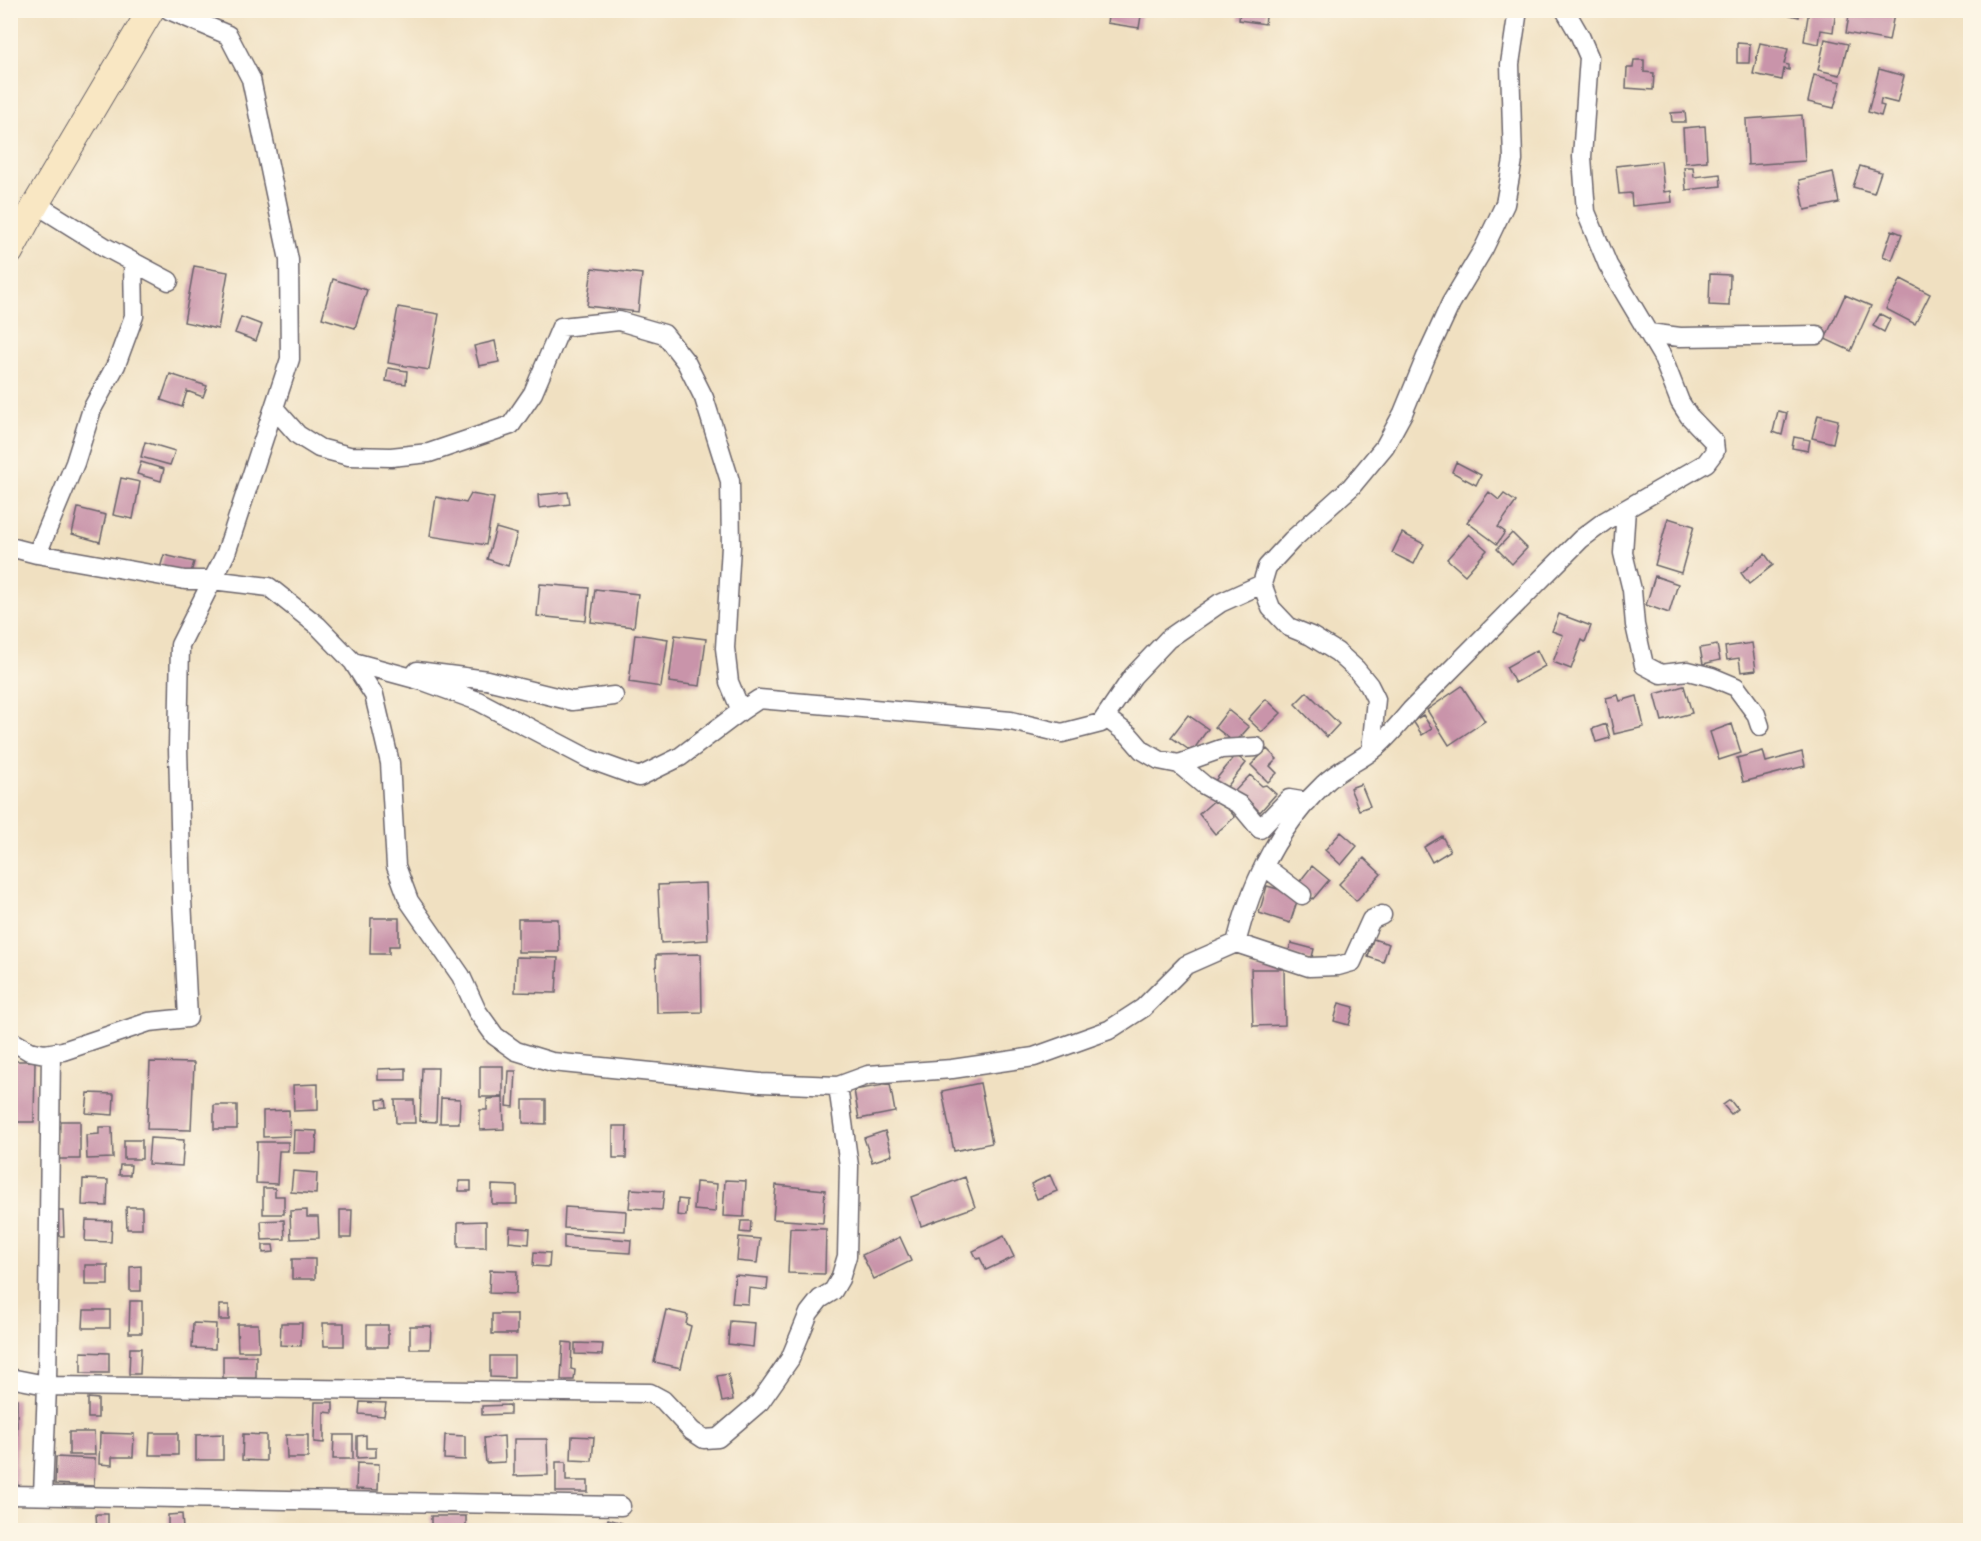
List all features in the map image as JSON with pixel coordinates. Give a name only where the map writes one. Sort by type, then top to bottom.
[{"type":"main road","points":[[10,252],[151,10]]},
{"type":"street","points":[[10,1040],[29,1051],[45,1054],[63,1051],[149,1022],[188,1018],[178,748],[180,645],[226,553],[290,359],[289,260],[251,79],[228,35],[169,10]]},
{"type":"street","points":[[1371,751],[1376,699],[1369,685],[1356,669],[1336,651],[1311,636],[1289,627],[1271,608],[1262,584],[1267,567],[1292,540],[1351,487],[1385,446],[1403,413],[1451,303],[1484,248],[1505,204],[1513,160],[1510,64],[1518,10]]},
{"type":"street","points":[[1236,944],[1244,910],[1256,880],[1294,818],[1324,783],[1385,739],[1581,539],[1605,521],[1706,463],[1715,451],[1714,442],[1689,416],[1680,402],[1662,356],[1608,265],[1586,212],[1582,157],[1589,57],[1565,10]]},
{"type":"street","points":[[36,204],[105,247],[169,281]]},
{"type":"street","points":[[37,554],[75,463],[92,409],[116,365],[134,316],[132,262]]},
{"type":"street","points":[[274,408],[298,435],[319,448],[349,456],[391,457],[429,453],[511,425],[533,393],[561,327],[619,321],[664,334],[686,362],[704,398],[730,481],[731,546],[725,648],[729,682],[741,711]]},
{"type":"street","points":[[1649,333],[1680,337],[1817,335]]},
{"type":"street","points":[[1626,509],[1623,553],[1632,590],[1635,625],[1644,665],[1661,674],[1688,671],[1712,677],[1736,687],[1756,714],[1760,726]]},
{"type":"street","points":[[10,547],[37,554],[185,580],[212,580],[269,587],[318,626],[353,662],[374,695],[390,763],[396,866],[410,901],[461,976],[477,1011],[495,1036],[516,1051],[552,1062],[750,1082],[838,1086],[868,1075],[952,1069],[1034,1057],[1109,1030],[1143,1008],[1186,965],[1236,944],[1309,968],[1338,966],[1352,962],[1371,920],[1382,915]]},
{"type":"street","points":[[353,662],[423,681],[478,701],[589,759],[639,777],[680,757],[759,699],[1011,721],[1062,733],[1101,723],[1133,676],[1168,639],[1220,603],[1262,584]]},
{"type":"street","points":[[353,662],[487,680],[572,701],[614,696]]},
{"type":"street","points":[[1105,717],[1129,735],[1142,750],[1159,760],[1179,764],[1204,785],[1240,805],[1260,829],[1289,799],[1306,802]]},
{"type":"street","points":[[1179,764],[1221,749],[1256,747]]},
{"type":"street","points":[[1264,866],[1302,895]]},
{"type":"street","points":[[43,1495],[47,1385],[51,1053]]},
{"type":"street","points":[[10,1378],[47,1385],[650,1392],[663,1400],[692,1431],[704,1439],[718,1438],[760,1402],[790,1359],[809,1313],[820,1299],[834,1291],[840,1279],[847,1256],[849,1166],[838,1086]]},
{"type":"street","points":[[10,1495],[621,1506]]},
{"type":"building","points":[[1109,10],[1142,10],[1139,28],[1107,23]]},
{"type":"building","points":[[1240,10],[1267,10],[1265,24],[1239,20]]},
{"type":"building","points":[[1450,10],[1485,10],[1485,16],[1450,13]]},
{"type":"building","points":[[1770,10],[1800,10],[1799,17]]},
{"type":"building","points":[[1809,10],[1836,10],[1833,32],[1821,30],[1819,44],[1804,41]]},
{"type":"building","points":[[1850,10],[1874,10],[1894,14],[1889,41],[1846,33]]},
{"type":"building","points":[[1825,39],[1848,44],[1840,75],[1818,70]]},
{"type":"building","points":[[1737,43],[1750,44],[1749,63],[1737,63]]},
{"type":"building","points":[[1760,43],[1788,49],[1784,64],[1789,65],[1789,70],[1784,69],[1782,80],[1753,74]]},
{"type":"building","points":[[1634,60],[1644,60],[1644,72],[1654,73],[1653,90],[1626,88],[1627,68],[1633,68]]},
{"type":"building","points":[[1879,69],[1904,76],[1897,103],[1881,99],[1880,105],[1884,106],[1881,116],[1868,112]]},
{"type":"building","points":[[1814,75],[1841,82],[1834,108],[1808,102]]},
{"type":"building","points":[[1685,112],[1686,122],[1672,122],[1671,113]]},
{"type":"building","points":[[1802,115],[1805,161],[1748,165],[1746,119]]},
{"type":"building","points":[[1705,126],[1707,161],[1685,163],[1683,128]]},
{"type":"building","points":[[1661,161],[1664,192],[1671,191],[1672,202],[1632,206],[1631,193],[1619,194],[1616,166]]},
{"type":"building","points":[[1860,166],[1881,172],[1874,193],[1853,187]]},
{"type":"building","points":[[1684,167],[1693,167],[1694,177],[1720,174],[1721,186],[1686,190]]},
{"type":"building","points":[[1833,172],[1839,203],[1805,210],[1799,180]]},
{"type":"building","points":[[1892,230],[1902,234],[1892,260],[1883,256]]},
{"type":"building","points":[[194,266],[228,272],[218,329],[184,322]]},
{"type":"building","points":[[592,268],[642,274],[638,312],[587,306]]},
{"type":"building","points":[[1710,274],[1730,275],[1729,306],[1709,305]]},
{"type":"building","points":[[333,279],[367,290],[355,328],[322,318]]},
{"type":"building","points":[[1901,279],[1930,294],[1915,324],[1886,309]]},
{"type":"building","points":[[1845,295],[1871,306],[1851,351],[1825,339]]},
{"type":"building","points":[[398,307],[439,314],[429,370],[388,363]]},
{"type":"building","points":[[1880,314],[1890,319],[1884,332],[1873,326]]},
{"type":"building","points":[[241,317],[262,325],[256,341],[235,333]]},
{"type":"building","points":[[495,341],[499,362],[479,366],[474,346]]},
{"type":"building","points":[[388,368],[407,371],[406,384],[386,381]]},
{"type":"building","points":[[170,374],[207,386],[203,397],[187,391],[182,407],[161,400]]},
{"type":"building","points":[[1778,411],[1787,413],[1782,435],[1773,432]]},
{"type":"building","points":[[1818,415],[1838,420],[1833,443],[1812,438]]},
{"type":"building","points":[[1794,437],[1810,440],[1808,451],[1792,448]]},
{"type":"building","points":[[145,442],[175,451],[170,465],[141,457]]},
{"type":"building","points":[[141,462],[164,469],[161,481],[137,474]]},
{"type":"building","points":[[1456,462],[1481,475],[1476,485],[1452,472]]},
{"type":"building","points":[[121,478],[140,482],[133,519],[113,515]]},
{"type":"building","points":[[568,492],[570,504],[539,508],[538,495]]},
{"type":"building","points":[[1489,492],[1499,500],[1504,494],[1516,502],[1498,527],[1505,532],[1497,544],[1467,522]]},
{"type":"building","points":[[471,494],[494,498],[486,545],[430,536],[436,497],[466,503]]},
{"type":"building","points":[[78,508],[106,515],[100,542],[72,534]]},
{"type":"building","points":[[1668,518],[1694,526],[1681,573],[1655,565]]},
{"type":"building","points":[[496,528],[517,534],[508,566],[487,559]]},
{"type":"building","points":[[1402,533],[1424,544],[1414,564],[1392,553]]},
{"type":"building","points":[[1512,533],[1527,548],[1512,564],[1497,549]]},
{"type":"building","points":[[1469,534],[1487,550],[1465,575],[1447,559]]},
{"type":"building","points":[[1765,554],[1773,565],[1749,584],[1741,573]]},
{"type":"building","points":[[164,555],[194,562],[190,576],[160,568]]},
{"type":"building","points":[[1655,576],[1678,584],[1669,613],[1646,605]]},
{"type":"building","points":[[540,584],[589,588],[586,621],[537,616]]},
{"type":"building","points":[[595,589],[638,594],[634,627],[591,622]]},
{"type":"building","points":[[1559,614],[1591,626],[1585,642],[1582,640],[1571,669],[1553,662],[1563,635],[1552,631]]},
{"type":"building","points":[[635,634],[668,639],[661,687],[629,682]]},
{"type":"building","points":[[675,635],[706,639],[700,686],[669,682]]},
{"type":"building","points":[[1752,643],[1756,670],[1741,672],[1739,658],[1727,660],[1725,647]]},
{"type":"building","points":[[1717,645],[1720,660],[1703,664],[1700,648]]},
{"type":"building","points":[[1537,650],[1545,666],[1515,683],[1506,667]]},
{"type":"building","points":[[1462,686],[1485,721],[1449,745],[1427,710]]},
{"type":"building","points":[[1684,686],[1692,713],[1662,721],[1655,694]]},
{"type":"building","points":[[1307,692],[1339,724],[1327,737],[1295,704]]},
{"type":"building","points":[[1618,695],[1620,701],[1637,696],[1644,727],[1614,734],[1606,698]]},
{"type":"building","points":[[1266,699],[1281,713],[1262,732],[1248,719]]},
{"type":"building","points":[[1228,710],[1249,727],[1235,743],[1215,727]]},
{"type":"building","points":[[1188,715],[1208,729],[1192,752],[1171,737]]},
{"type":"building","points":[[1423,715],[1432,729],[1422,735],[1413,721]]},
{"type":"building","points":[[1606,724],[1610,738],[1596,742],[1592,729]]},
{"type":"building","points":[[1732,724],[1741,753],[1719,760],[1710,732]]},
{"type":"building","points":[[1267,749],[1277,759],[1270,766],[1277,773],[1268,782],[1251,765]]},
{"type":"building","points":[[1763,751],[1766,762],[1802,752],[1805,766],[1743,782],[1737,758]]},
{"type":"building","points":[[1236,755],[1246,763],[1223,792],[1213,783]]},
{"type":"building","points":[[1250,775],[1262,786],[1266,785],[1276,794],[1260,812],[1252,804],[1249,807],[1234,792]]},
{"type":"building","points":[[1361,784],[1370,806],[1359,810],[1350,788]]},
{"type":"building","points":[[1218,797],[1235,817],[1215,834],[1199,814]]},
{"type":"building","points":[[1341,832],[1357,846],[1341,865],[1325,850]]},
{"type":"building","points":[[1442,836],[1450,851],[1432,862],[1424,847]]},
{"type":"building","points":[[1364,858],[1381,874],[1356,901],[1339,884]]},
{"type":"building","points":[[1312,866],[1329,880],[1313,899],[1297,885]]},
{"type":"building","points":[[706,883],[708,940],[661,943],[658,885]]},
{"type":"building","points":[[1267,886],[1299,895],[1290,923],[1259,913]]},
{"type":"building","points":[[371,918],[399,918],[399,946],[389,946],[389,954],[370,954]]},
{"type":"building","points":[[518,919],[558,919],[559,952],[518,952]]},
{"type":"building","points":[[1373,939],[1389,944],[1383,962],[1368,957]]},
{"type":"building","points":[[1291,943],[1314,949],[1311,961],[1288,954]]},
{"type":"building","points":[[701,954],[702,1012],[657,1013],[656,955]]},
{"type":"building","points":[[516,957],[558,958],[556,993],[515,992]]},
{"type":"building","points":[[1251,969],[1284,969],[1285,1025],[1253,1026]]},
{"type":"building","points":[[1339,1003],[1354,1007],[1349,1025],[1334,1021]]},
{"type":"building","points":[[10,1061],[35,1061],[34,1122],[10,1122]]},
{"type":"building","points":[[150,1062],[194,1063],[191,1130],[147,1129]]},
{"type":"building","points":[[480,1066],[503,1066],[503,1097],[480,1097]]},
{"type":"building","points":[[406,1068],[406,1080],[378,1080],[378,1069]]},
{"type":"building","points":[[422,1068],[438,1068],[436,1122],[420,1121]]},
{"type":"building","points":[[509,1071],[516,1071],[514,1107],[507,1106]]},
{"type":"building","points":[[980,1083],[992,1143],[954,1151],[942,1091]]},
{"type":"building","points":[[318,1084],[318,1110],[294,1111],[293,1085]]},
{"type":"building","points":[[890,1084],[895,1112],[859,1119],[854,1090]]},
{"type":"building","points":[[88,1093],[114,1094],[113,1115],[86,1113]]},
{"type":"building","points":[[441,1098],[460,1099],[459,1123],[440,1123]]},
{"type":"building","points":[[503,1098],[504,1129],[480,1130],[480,1110],[487,1110],[487,1099]]},
{"type":"building","points":[[386,1099],[387,1107],[378,1108],[377,1100]]},
{"type":"building","points":[[395,1100],[414,1100],[415,1123],[396,1123]]},
{"type":"building","points":[[523,1100],[546,1100],[546,1124],[523,1123]]},
{"type":"building","points":[[1730,1100],[1737,1109],[1731,1114],[1723,1105]]},
{"type":"building","points":[[214,1105],[237,1105],[237,1129],[214,1129]]},
{"type":"building","points":[[289,1110],[290,1136],[263,1137],[263,1111]]},
{"type":"building","points":[[58,1121],[80,1121],[80,1159],[58,1159]]},
{"type":"building","points":[[613,1126],[627,1126],[626,1158],[613,1158]]},
{"type":"building","points":[[99,1127],[112,1127],[113,1158],[87,1159],[86,1135],[99,1134]]},
{"type":"building","points":[[294,1130],[317,1131],[316,1153],[293,1153]]},
{"type":"building","points":[[885,1131],[892,1155],[872,1162],[864,1138]]},
{"type":"building","points":[[150,1138],[184,1140],[182,1166],[148,1164]]},
{"type":"building","points":[[124,1140],[142,1140],[142,1159],[124,1159]]},
{"type":"building","points":[[257,1142],[288,1142],[288,1151],[279,1151],[277,1184],[256,1183]]},
{"type":"building","points":[[120,1165],[131,1165],[130,1175],[119,1175]]},
{"type":"building","points":[[293,1171],[317,1173],[316,1194],[291,1192]]},
{"type":"building","points":[[1050,1175],[1057,1191],[1037,1199],[1031,1184]]},
{"type":"building","points":[[965,1177],[975,1207],[921,1226],[911,1197]]},
{"type":"building","points":[[83,1179],[108,1180],[107,1206],[82,1205]]},
{"type":"building","points":[[725,1180],[746,1181],[744,1217],[723,1216]]},
{"type":"building","points":[[459,1181],[471,1181],[471,1191],[459,1191]]},
{"type":"building","points":[[696,1182],[717,1184],[715,1212],[694,1210]]},
{"type":"building","points":[[492,1185],[517,1186],[517,1204],[492,1204]]},
{"type":"building","points":[[776,1185],[825,1190],[823,1223],[773,1219]]},
{"type":"building","points":[[263,1188],[275,1188],[275,1196],[284,1196],[284,1214],[263,1214]]},
{"type":"building","points":[[631,1189],[664,1191],[662,1210],[629,1208]]},
{"type":"building","points":[[678,1199],[687,1200],[686,1216],[677,1215]]},
{"type":"building","points":[[126,1207],[142,1207],[142,1229],[127,1229]]},
{"type":"building","points":[[565,1207],[626,1211],[625,1231],[564,1228]]},
{"type":"building","points":[[307,1210],[307,1217],[318,1217],[319,1238],[291,1239],[290,1211]]},
{"type":"building","points":[[340,1210],[352,1210],[351,1238],[340,1238]]},
{"type":"building","points":[[53,1211],[63,1211],[64,1236],[53,1236]]},
{"type":"building","points":[[86,1220],[112,1221],[111,1242],[85,1241]]},
{"type":"building","points":[[284,1220],[285,1239],[262,1240],[261,1221]]},
{"type":"building","points":[[486,1221],[486,1247],[458,1247],[458,1222]]},
{"type":"building","points":[[741,1221],[751,1221],[750,1233],[740,1232]]},
{"type":"building","points":[[510,1227],[530,1229],[529,1244],[509,1242]]},
{"type":"building","points":[[790,1228],[826,1229],[825,1274],[788,1273]]},
{"type":"building","points":[[564,1235],[631,1240],[630,1253],[564,1249]]},
{"type":"building","points":[[1004,1236],[1014,1257],[986,1270],[980,1258],[977,1259],[973,1251]]},
{"type":"building","points":[[739,1237],[760,1239],[757,1263],[737,1261]]},
{"type":"building","points":[[900,1237],[911,1261],[874,1279],[862,1255]]},
{"type":"building","points":[[263,1245],[273,1245],[274,1252],[263,1253]]},
{"type":"building","points":[[534,1252],[550,1253],[549,1267],[533,1266]]},
{"type":"building","points":[[292,1259],[315,1259],[315,1279],[292,1279]]},
{"type":"building","points":[[85,1265],[108,1265],[108,1285],[85,1285]]},
{"type":"building","points":[[141,1266],[141,1291],[130,1291],[130,1267]]},
{"type":"building","points":[[490,1270],[517,1271],[516,1294],[489,1293]]},
{"type":"building","points":[[735,1275],[768,1278],[767,1290],[749,1288],[748,1304],[732,1303]]},
{"type":"building","points":[[130,1301],[142,1301],[142,1333],[129,1333]]},
{"type":"building","points":[[219,1305],[229,1305],[229,1320],[219,1320]]},
{"type":"building","points":[[84,1310],[110,1310],[110,1328],[83,1328]]},
{"type":"building","points":[[666,1310],[688,1315],[686,1324],[691,1326],[681,1368],[654,1362]]},
{"type":"building","points":[[492,1314],[517,1314],[517,1334],[492,1334]]},
{"type":"building","points":[[730,1321],[755,1323],[753,1347],[728,1344]]},
{"type":"building","points":[[193,1323],[216,1324],[215,1349],[192,1348]]},
{"type":"building","points":[[281,1323],[302,1323],[301,1346],[280,1345]]},
{"type":"building","points":[[323,1323],[344,1323],[344,1346],[324,1346]]},
{"type":"building","points":[[237,1324],[258,1324],[259,1351],[238,1351]]},
{"type":"building","points":[[367,1325],[388,1325],[388,1347],[367,1347]]},
{"type":"building","points":[[410,1326],[431,1326],[430,1349],[410,1349]]},
{"type":"building","points":[[563,1342],[572,1343],[571,1369],[575,1370],[574,1380],[561,1380]]},
{"type":"building","points":[[575,1343],[603,1344],[602,1355],[575,1354]]},
{"type":"building","points":[[130,1348],[141,1348],[140,1374],[129,1374]]},
{"type":"building","points":[[81,1352],[109,1353],[109,1373],[81,1373]]},
{"type":"building","points":[[223,1356],[256,1356],[256,1378],[223,1378]]},
{"type":"building","points":[[490,1356],[514,1356],[514,1378],[490,1377]]},
{"type":"building","points":[[728,1374],[733,1400],[722,1402],[717,1376]]},
{"type":"building","points":[[88,1398],[98,1399],[98,1418],[88,1418]]},
{"type":"building","points":[[10,1399],[17,1399],[17,1487],[10,1487]]},
{"type":"building","points":[[315,1402],[333,1402],[333,1413],[324,1412],[324,1443],[314,1442]]},
{"type":"building","points":[[360,1402],[386,1403],[384,1416],[359,1414]]},
{"type":"building","points":[[510,1405],[510,1414],[482,1415],[482,1406]]},
{"type":"building","points":[[69,1432],[94,1432],[95,1455],[69,1455]]},
{"type":"building","points":[[100,1433],[134,1434],[133,1457],[112,1457],[112,1465],[99,1464]]},
{"type":"building","points":[[150,1433],[178,1433],[178,1455],[149,1455]]},
{"type":"building","points":[[223,1434],[223,1460],[196,1460],[196,1435]]},
{"type":"building","points":[[243,1434],[266,1435],[266,1461],[242,1460]]},
{"type":"building","points":[[286,1435],[308,1435],[308,1458],[287,1458]]},
{"type":"building","points":[[334,1435],[353,1435],[353,1459],[333,1459]]},
{"type":"building","points":[[366,1435],[366,1448],[376,1448],[376,1457],[357,1458],[357,1436]]},
{"type":"building","points":[[445,1435],[465,1436],[465,1460],[444,1459]]},
{"type":"building","points":[[504,1436],[505,1462],[486,1463],[484,1438]]},
{"type":"building","points":[[572,1436],[594,1437],[592,1461],[571,1460]]},
{"type":"building","points":[[514,1439],[547,1439],[548,1475],[514,1476]]},
{"type":"building","points":[[56,1457],[95,1459],[94,1486],[55,1484]]},
{"type":"building","points":[[556,1462],[566,1462],[566,1481],[588,1481],[588,1492],[556,1492]]},
{"type":"building","points":[[357,1463],[379,1464],[378,1490],[356,1489]]},
{"type":"building","points":[[96,1514],[108,1514],[108,1529],[97,1530]]},
{"type":"building","points":[[182,1514],[183,1530],[168,1530],[168,1515]]},
{"type":"building","points":[[431,1516],[466,1516],[466,1530],[431,1530]]},
{"type":"building","points":[[608,1519],[622,1523],[620,1530],[605,1530]]}]
